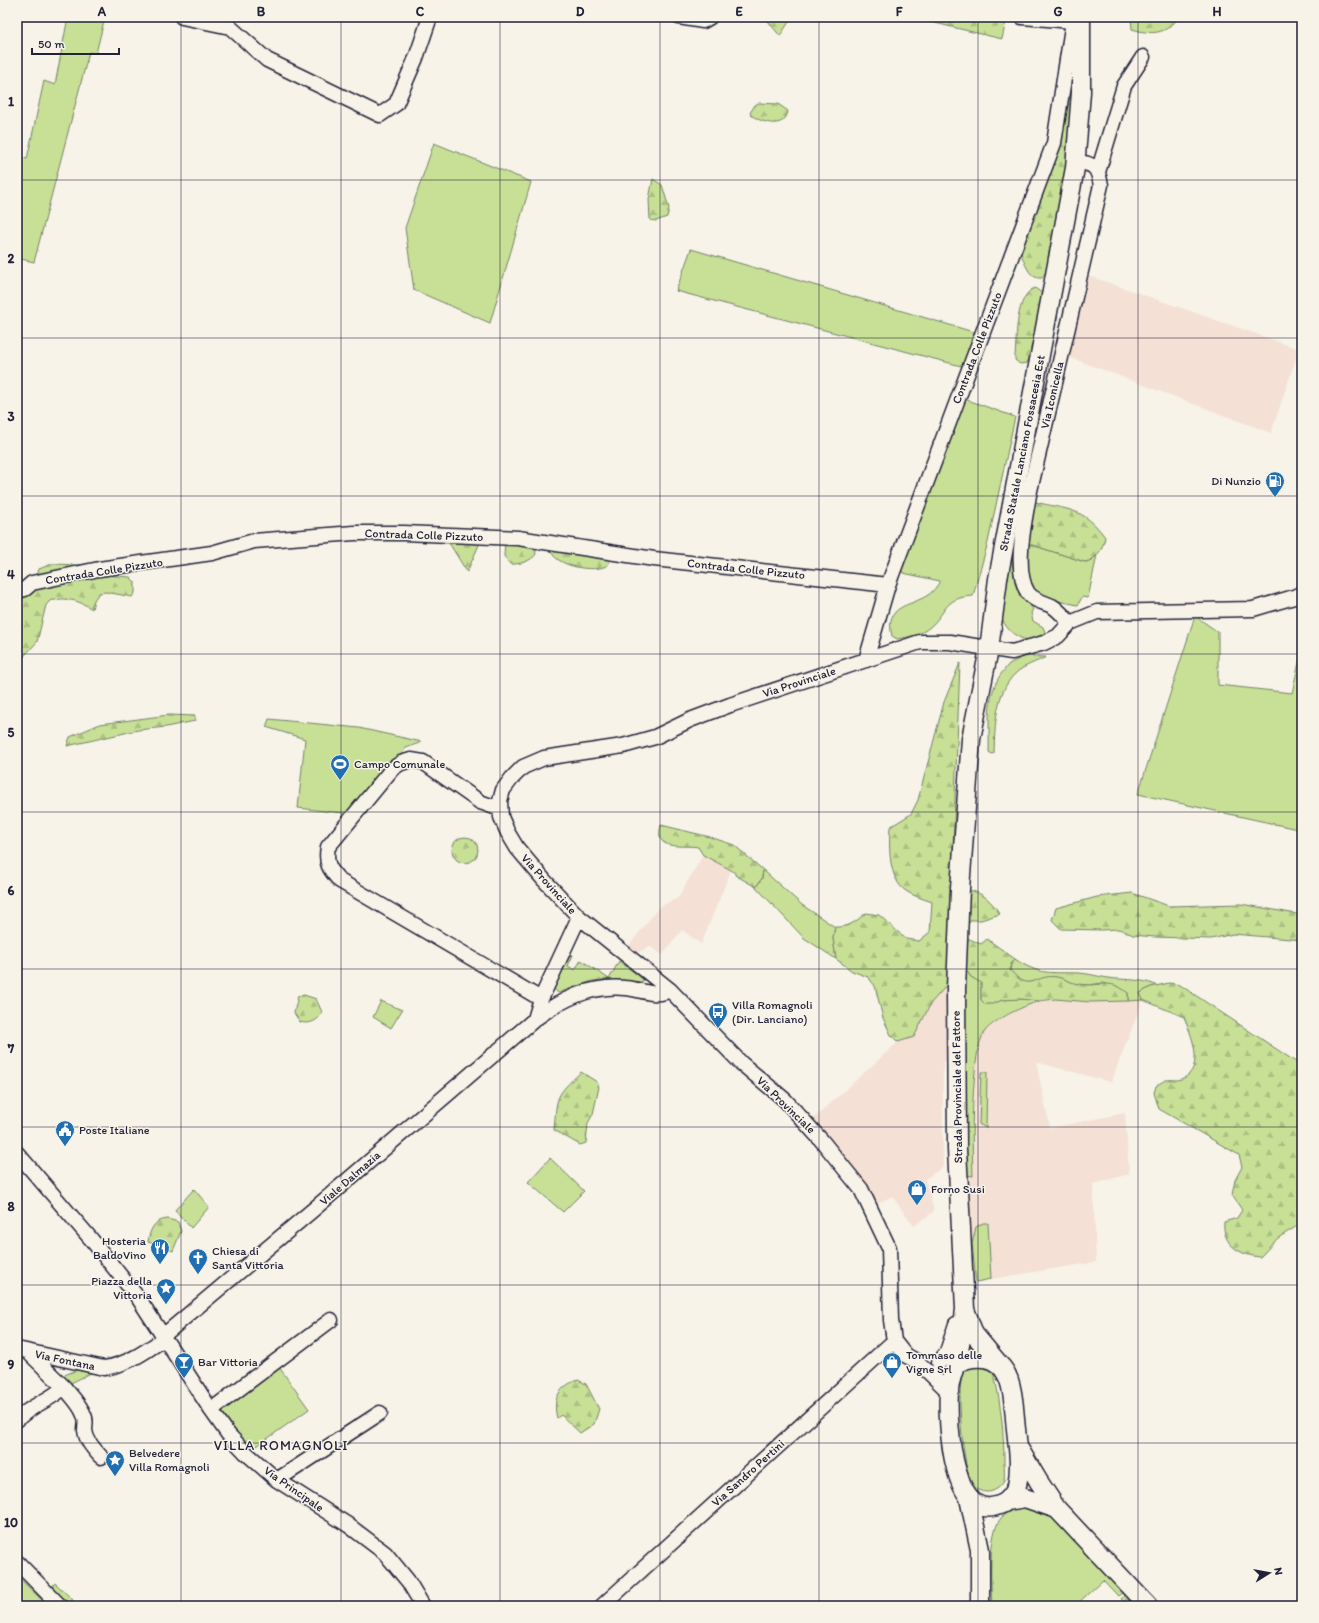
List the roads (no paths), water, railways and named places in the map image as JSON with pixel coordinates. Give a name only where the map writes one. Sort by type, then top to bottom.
[{"type":"main road","name":"Strada Statale Lanciano Fossacesia Est","points":[[960,889],[971,740],[989,649],[998,579],[1076,161],[1081,92],[1079,20]]},
{"type":"main road","name":"Strada Provinciale del Fattore","points":[[960,889],[956,989],[957,1149],[965,1309],[974,1334],[1002,1367],[1011,1385],[1020,1470],[1016,1488],[1001,1504]]},
{"type":"main road","name":"Strada Provinciale del Fattore","points":[[965,1309],[947,1363],[954,1457],[958,1478],[969,1498]]},
{"type":"main road","points":[[947,1363],[974,1357],[989,1359],[1002,1367]]},
{"type":"main road","points":[[1017,1445],[1057,1509],[1148,1606]]},
{"type":"main road","points":[[969,1498],[980,1506],[1001,1504],[1025,1498],[1057,1509]]},
{"type":"main road","points":[[969,1498],[980,1550],[980,1606]]},
{"type":"main road","points":[[980,1550],[986,1526],[1001,1504]]},
{"type":"street","points":[[182,17],[233,22],[267,60],[380,115],[396,104],[416,58],[430,17]]},
{"type":"street","points":[[679,17],[703,22],[710,17]]},
{"type":"street","points":[[1022,17],[1079,20]]},
{"type":"street","name":"Contrada Colle Pizzuto","points":[[17,591],[25,589],[32,583],[99,569],[212,553],[254,541],[354,533],[404,533],[518,538],[654,559],[888,585],[1054,143],[1079,20]]},
{"type":"street","points":[[1098,172],[1124,86],[1143,57]]},
{"type":"street","points":[[1076,161],[1092,164],[1098,172]]},
{"type":"street","name":"Via Iconicella","points":[[1070,623],[1053,606],[1036,600],[1028,593],[1024,582],[1022,566],[1022,540],[1038,456],[1101,185],[1098,172]]},
{"type":"street","points":[[866,660],[888,585]]},
{"type":"street","points":[[1070,623],[1097,612],[1253,609],[1299,598]]},
{"type":"street","name":"Via Provinciale","points":[[894,1341],[891,1320],[889,1248],[861,1189],[822,1141],[785,1100],[741,1063],[670,990],[579,916],[544,880],[517,848],[508,833],[501,817],[500,801],[503,790],[523,767],[544,758],[623,746],[654,737],[690,720],[730,705],[920,642],[950,642],[1012,652],[1044,643],[1058,636],[1070,623]]},
{"type":"street","points":[[500,809],[480,802],[423,762],[411,760],[401,763],[392,769],[328,847],[326,859],[329,869],[340,881],[541,999]]},
{"type":"street","points":[[535,1019],[541,999],[579,916]]},
{"type":"street","name":"Viale Dalmazia","points":[[165,1337],[535,1019],[565,999],[588,991],[626,988],[659,994],[670,990]]},
{"type":"street","name":"Via Principale","points":[[17,1153],[91,1239],[139,1299],[228,1434],[245,1452],[278,1480],[348,1526],[385,1553],[408,1581],[423,1606]]},
{"type":"street","points":[[947,1363],[944,1358],[952,1340],[964,1289]]},
{"type":"street","points":[[211,1410],[331,1320]]},
{"type":"street","name":"Via Fontana","points":[[23,1351],[84,1362],[104,1368],[128,1361],[165,1337]]},
{"type":"street","points":[[894,1341],[905,1355],[918,1362],[949,1392]]},
{"type":"street","name":"Via Sandro Pertini","points":[[602,1606],[894,1341]]},
{"type":"street","name":"Via Fontana","points":[[23,1351],[64,1387],[81,1408],[85,1416],[85,1430],[88,1441],[93,1450],[101,1457]]},
{"type":"street","points":[[918,1362],[947,1363]]},
{"type":"street","points":[[17,1420],[22,1414],[55,1396],[64,1387]]},
{"type":"street","points":[[278,1480],[380,1413]]},
{"type":"street","points":[[17,1562],[60,1606]]},
{"type":"place","name":"Di Nunzio","points":[[1275,498]]},
{"type":"place","name":"Campo Comunale","points":[[340,781]]},
{"type":"place","name":"Villa Romagnoli (Dir. Lanciano)","points":[[718,1029]]},
{"type":"place","name":"Poste Italiane","points":[[65,1147]]},
{"type":"place","name":"Forno Susi","points":[[917,1206]]},
{"type":"place","name":"Hosteria BaldoVino","points":[[160,1265]]},
{"type":"place","name":"Chiesa di Santa Vittoria","points":[[198,1275]]},
{"type":"place","name":"Piazza della Vittoria","points":[[166,1305]]},
{"type":"place","name":"Bar Vittoria","points":[[184,1379]]},
{"type":"place","name":"Tommaso delle Vigne Srl","points":[[892,1379]]},
{"type":"place","name":"Belvedere Villa Romagnoli","points":[[115,1477]]},
{"type":"district","name":"VILLA ROMAGNOLI","points":[[281,1445]]}]
